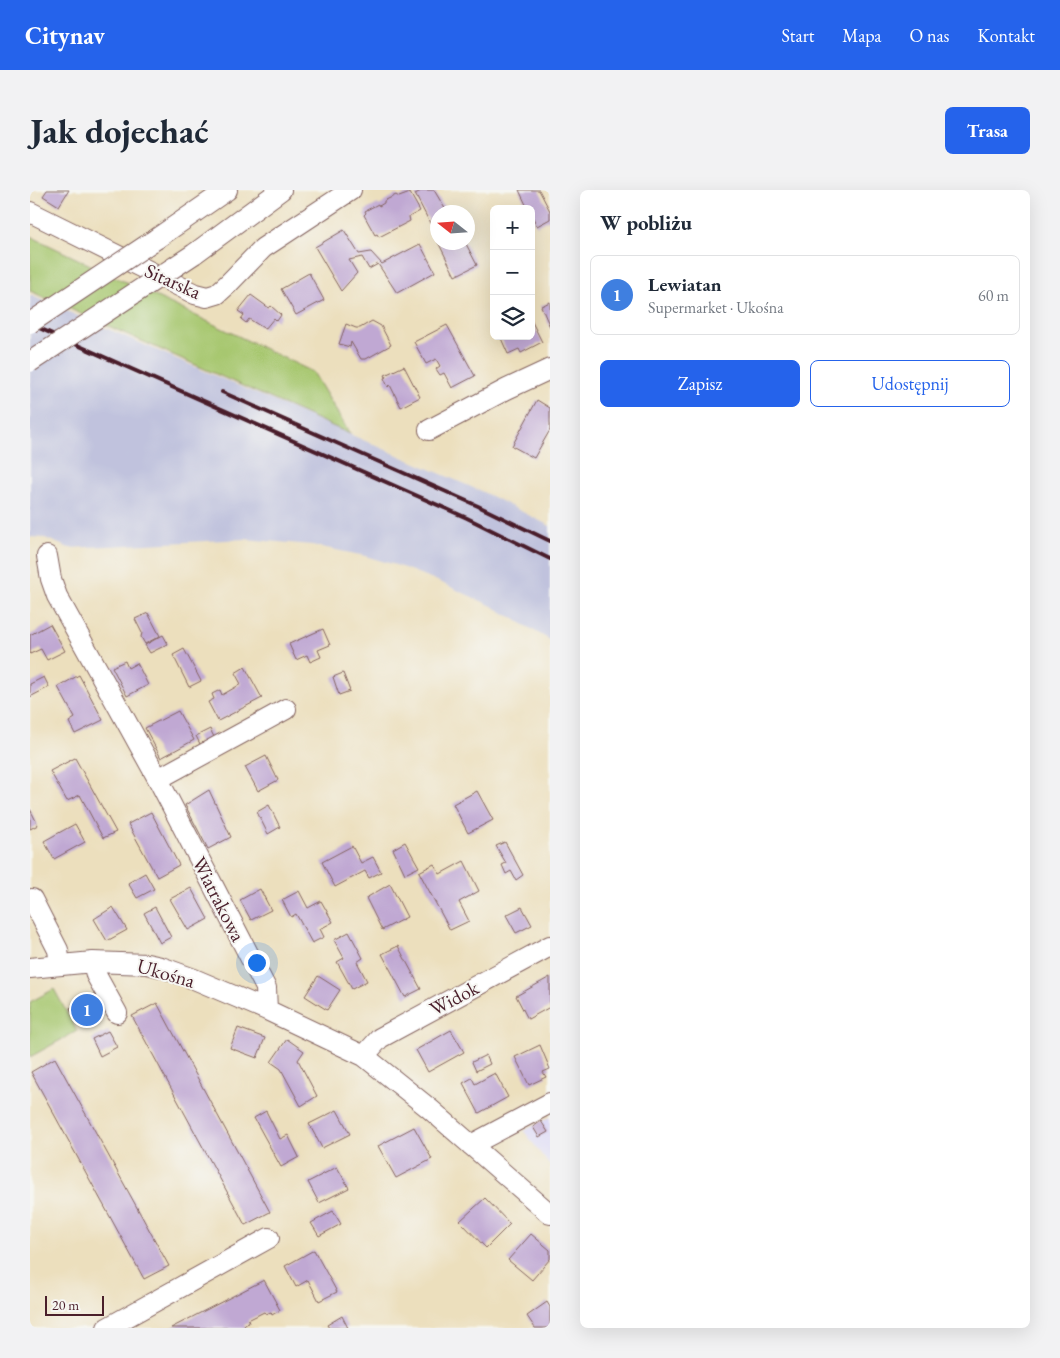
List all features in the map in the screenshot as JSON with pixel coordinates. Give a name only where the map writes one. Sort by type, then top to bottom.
[{"type":"street","points":[[30,323],[227,190]]},
{"type":"street","points":[[30,362],[194,254],[281,190]]},
{"type":"street","name":"Sitarska","points":[[30,212],[195,294],[207,297],[217,294],[263,248],[351,190]]},
{"type":"street","points":[[429,430],[550,369]]},
{"type":"street","name":"Wiatrakowa","points":[[47,556],[51,579],[57,596],[158,779],[266,988],[267,1010]]},
{"type":"street","points":[[158,779],[286,709]]},
{"type":"street","points":[[32,899],[58,950],[60,965]]},
{"type":"street","name":"Widok","points":[[364,1056],[380,1038],[550,946]]},
{"type":"street","points":[[93,962],[96,975],[117,1013]]},
{"type":"street","name":"Ukośna","points":[[30,968],[93,962],[136,963],[161,967],[267,1010]]},
{"type":"street","points":[[267,1010],[364,1056],[430,1109],[550,1214]]},
{"type":"street","points":[[471,1145],[550,1104]]},
{"type":"street","points":[[107,1328],[269,1238]]},
{"type":"shaded area","points":[[30,295],[485,493],[550,526],[550,640],[492,606],[433,579],[365,556],[312,545],[245,539],[69,548],[45,538],[30,537]]},
{"type":"shaded area","points":[[550,1117],[550,1166],[524,1131]]},
{"type":"green space","points":[[30,236],[313,372],[350,434],[30,291]]},
{"type":"green space","points":[[54,989],[77,1031],[30,1057],[30,1002]]},
{"type":"building","points":[[47,190],[69,190],[59,206],[43,196]]},
{"type":"building","points":[[423,190],[434,190],[443,205],[430,205],[430,223],[415,194]]},
{"type":"building","points":[[519,190],[539,190],[550,211],[550,219],[537,226],[535,222],[535,205],[526,205]]},
{"type":"building","points":[[410,193],[420,211],[409,217],[410,221],[379,237],[377,234],[375,235],[364,215],[365,211],[378,204],[379,206],[396,195],[399,197]]},
{"type":"building","points":[[344,230],[359,254],[371,252],[382,264],[420,244],[435,272],[397,293],[378,264],[369,269],[362,257],[349,260],[357,273],[341,291],[315,247]]},
{"type":"building","points":[[442,250],[469,250],[477,265],[455,276]]},
{"type":"building","points":[[309,273],[324,300],[296,315],[281,289]]},
{"type":"building","points":[[251,295],[269,308],[271,306],[281,315],[277,321],[274,318],[265,329],[249,319],[246,323],[241,319],[244,315],[238,311]]},
{"type":"building","points":[[550,302],[550,327],[541,306]]},
{"type":"building","points":[[372,321],[381,326],[391,345],[366,359],[361,359],[351,342],[350,347],[339,344],[346,324],[360,328]]},
{"type":"building","points":[[447,325],[475,376],[452,388],[444,373],[440,375],[436,369],[440,366],[436,359],[426,364],[414,342]]},
{"type":"building","points":[[535,328],[542,342],[521,353],[519,349],[508,354],[502,340],[535,340]]},
{"type":"building","points":[[404,366],[420,397],[401,407],[390,385],[388,387],[384,378],[386,377],[385,375]]},
{"type":"building","points":[[537,400],[550,408],[550,430],[534,458],[512,446]]},
{"type":"building","points":[[148,613],[160,636],[145,644],[135,619]]},
{"type":"building","points":[[50,624],[65,651],[47,660],[41,649],[30,654],[30,635]]},
{"type":"building","points":[[323,629],[330,645],[318,650],[321,657],[310,662],[307,655],[296,660],[289,644]]},
{"type":"building","points":[[163,635],[168,644],[150,653],[145,645]]},
{"type":"building","points":[[184,649],[201,681],[189,687],[173,655]]},
{"type":"building","points":[[125,661],[128,668],[137,663],[148,685],[127,696],[112,667]]},
{"type":"building","points":[[245,667],[262,698],[218,721],[208,702],[214,699],[212,694],[220,690],[222,695],[241,684],[235,673]]},
{"type":"building","points":[[343,673],[350,691],[339,695],[333,677]]},
{"type":"building","points":[[79,675],[103,720],[75,734],[69,722],[75,718],[58,687]]},
{"type":"building","points":[[44,677],[49,687],[30,697],[30,684]]},
{"type":"building","points":[[178,711],[194,740],[161,758],[145,728]]},
{"type":"building","points":[[210,729],[217,743],[203,750],[196,736]]},
{"type":"building","points":[[266,756],[278,780],[258,791],[245,767]]},
{"type":"building","points":[[75,758],[116,832],[103,838],[80,795],[67,801],[50,771]]},
{"type":"building","points":[[209,790],[231,837],[208,849],[185,805]]},
{"type":"building","points":[[477,791],[493,820],[468,833],[453,804]]},
{"type":"building","points":[[269,805],[280,827],[268,834],[257,812]]},
{"type":"building","points":[[30,809],[38,825],[30,829]]},
{"type":"building","points":[[151,812],[179,865],[157,877],[128,824]]},
{"type":"building","points":[[75,824],[85,842],[54,859],[44,841]]},
{"type":"building","points":[[405,842],[419,867],[405,874],[393,849]]},
{"type":"building","points":[[505,842],[523,875],[516,880],[511,871],[506,874],[502,865],[506,863],[496,846]]},
{"type":"building","points":[[352,846],[361,863],[373,857],[381,872],[369,878],[365,871],[335,887],[322,862]]},
{"type":"building","points":[[464,861],[479,891],[459,902],[469,921],[450,930],[419,872],[434,864],[440,874]]},
{"type":"building","points":[[145,873],[154,889],[137,898],[128,883]]},
{"type":"building","points":[[390,884],[407,917],[382,930],[366,898]]},
{"type":"building","points":[[191,888],[208,919],[188,930],[170,899]]},
{"type":"building","points":[[260,889],[271,910],[251,920],[240,900]]},
{"type":"building","points":[[299,891],[308,908],[321,901],[333,922],[320,929],[324,937],[312,943],[296,914],[291,917],[282,900]]},
{"type":"building","points":[[113,907],[127,930],[107,941],[94,919]]},
{"type":"building","points":[[155,907],[171,937],[160,943],[144,913]]},
{"type":"building","points":[[522,907],[532,925],[516,933],[506,915]]},
{"type":"building","points":[[349,932],[363,958],[357,962],[367,981],[352,989],[337,962],[344,958],[334,940]]},
{"type":"building","points":[[398,946],[421,989],[405,997],[382,954]]},
{"type":"building","points":[[318,976],[340,990],[327,1010],[305,996]]},
{"type":"building","points":[[550,977],[550,1007],[528,1019],[516,996]]},
{"type":"building","points":[[95,995],[103,1012],[78,1024],[70,1008]]},
{"type":"building","points":[[157,1003],[270,1212],[245,1225],[132,1016]]},
{"type":"building","points":[[238,1028],[265,1038],[257,1058],[230,1048]]},
{"type":"building","points":[[451,1030],[464,1052],[428,1072],[416,1050]]},
{"type":"building","points":[[108,1031],[117,1047],[100,1056],[92,1039]]},
{"type":"building","points":[[287,1039],[304,1051],[298,1060],[317,1096],[301,1106],[281,1069],[271,1062]]},
{"type":"building","points":[[540,1045],[550,1069],[543,1072],[546,1077],[529,1085],[515,1057]]},
{"type":"building","points":[[486,1055],[490,1064],[476,1071],[472,1062]]},
{"type":"building","points":[[55,1058],[169,1266],[144,1279],[31,1072]]},
{"type":"building","points":[[495,1073],[508,1097],[479,1113],[463,1083],[472,1078],[475,1084]]},
{"type":"building","points":[[337,1110],[350,1134],[322,1148],[309,1124]]},
{"type":"building","points":[[266,1111],[280,1139],[288,1135],[299,1157],[281,1167],[254,1118]]},
{"type":"building","points":[[541,1121],[548,1132],[539,1137],[533,1127]]},
{"type":"building","points":[[414,1127],[432,1159],[396,1178],[378,1146]]},
{"type":"building","points":[[337,1167],[349,1188],[319,1203],[308,1182]]},
{"type":"building","points":[[485,1198],[510,1224],[486,1248],[460,1221]]},
{"type":"building","points":[[333,1211],[341,1224],[319,1236],[311,1223]]},
{"type":"building","points":[[531,1234],[550,1250],[550,1259],[532,1280],[508,1260]]},
{"type":"building","points":[[314,1250],[337,1292],[319,1301],[308,1280],[296,1287],[285,1266]]},
{"type":"building","points":[[264,1280],[280,1310],[272,1315],[271,1312],[266,1314],[264,1312],[248,1320],[249,1323],[244,1325],[246,1328],[171,1328]]},
{"type":"building","points":[[547,1302],[550,1307],[550,1328],[535,1328],[527,1316]]},
{"type":"building","points":[[342,1316],[348,1328],[329,1328],[327,1325]]},
{"type":"railway","points":[[30,324],[467,518],[550,559]]},
{"type":"railway","points":[[222,392],[478,506],[550,541]]},
{"type":"place","name":"Lewiatan","points":[[87,1010]]}]
